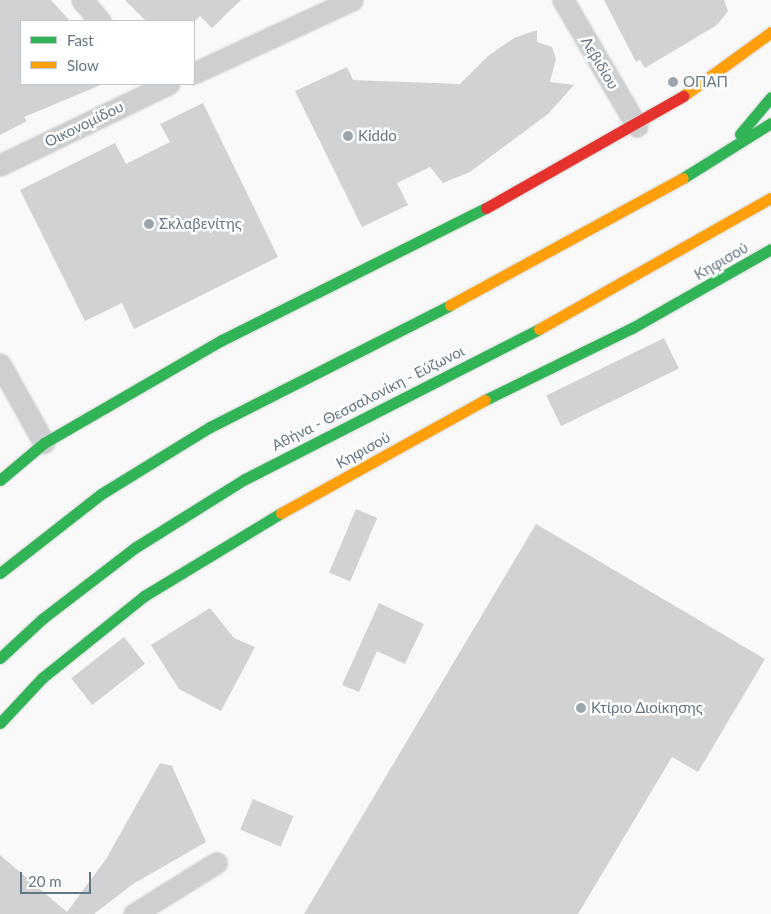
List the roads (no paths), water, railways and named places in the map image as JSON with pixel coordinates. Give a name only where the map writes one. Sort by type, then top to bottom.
[{"type":"main road","points":[[0,480],[44,443],[222,340],[510,196],[637,126],[741,58],[771,32]]},
{"type":"main road","points":[[722,156],[771,97]]},
{"type":"main road","points":[[0,573],[101,494],[210,426],[554,252],[722,156],[771,123]]},
{"type":"main road","name":"Αθήνα - Θεσσαλονίκη - Εύζωνοι","points":[[0,658],[42,619],[136,547],[245,479],[583,307],[771,198]]},
{"type":"main road","name":"Κηφισού","points":[[0,723],[42,678],[144,596],[228,543],[486,399],[632,328],[771,249]]},
{"type":"street","points":[[82,0],[99,20]]},
{"type":"street","points":[[195,73],[352,0]]},
{"type":"street","name":"Λεβιδίου","points":[[564,0],[637,126]]},
{"type":"street","name":"Οικονομίδου","points":[[0,165],[158,86]]},
{"type":"street","points":[[0,364],[44,443]]},
{"type":"street","points":[[134,914],[216,863]]},
{"type":"place","name":"ΟΠΑΠ","points":[[673,82]]},
{"type":"place","name":"Kiddo","points":[[348,136]]},
{"type":"place","name":"Σκλαβενίτης","points":[[149,224]]},
{"type":"place","name":"Κτίριο Διοίκησης","points":[[581,708]]}]
